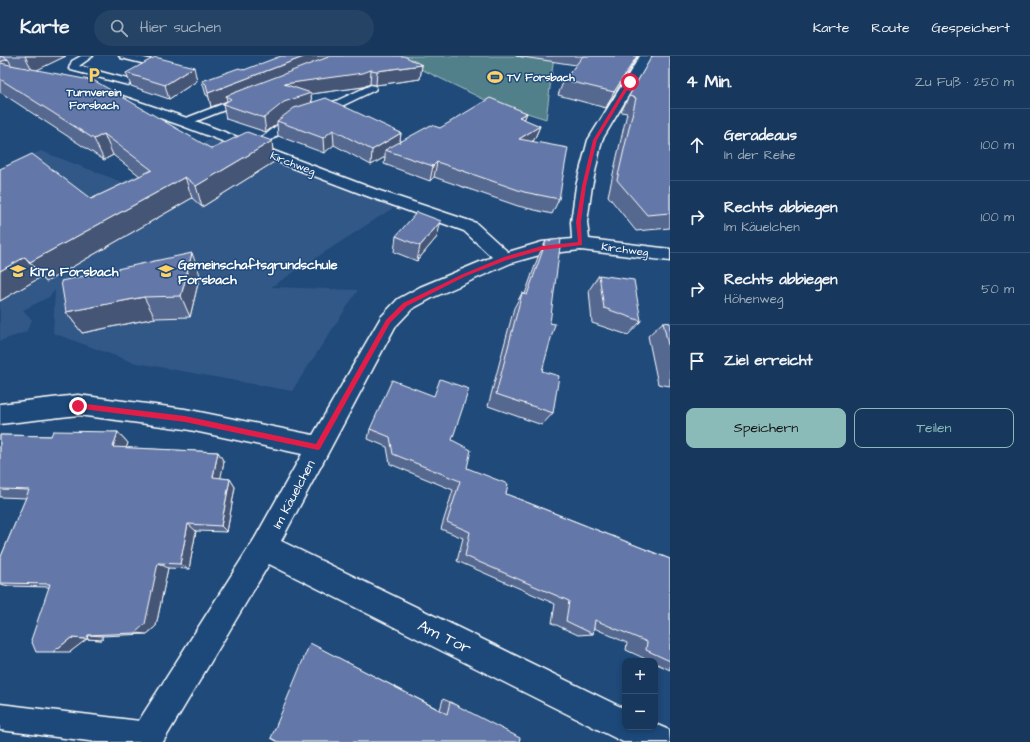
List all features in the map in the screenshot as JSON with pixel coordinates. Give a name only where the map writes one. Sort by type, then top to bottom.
[{"type":"street","points":[[581,244],[580,215],[584,186],[595,140],[646,56]]},
{"type":"street","name":"Kirchweg","points":[[103,94],[185,122],[372,193],[470,228],[506,259]]},
{"type":"street","name":"Kirchweg","points":[[581,244],[670,255]]},
{"type":"street","name":"Im Käuelchen","points":[[146,738],[264,547],[388,322],[405,304],[427,292],[506,259],[542,248],[581,244]]},
{"type":"street","points":[[0,414],[78,406],[185,419],[318,447]]},
{"type":"street","name":"Am Tor","points":[[264,547],[622,725]]},
{"type":"street","name":"Am Tor","points":[[632,730],[657,742]]},
{"type":"lane","points":[[88,56],[75,63],[74,68],[131,80],[103,94]]},
{"type":"lane","points":[[124,56],[158,64],[146,71]]},
{"type":"lane","points":[[255,148],[290,120],[340,103],[371,88]]},
{"type":"lane","points":[[185,122],[259,93]]},
{"type":"lane","points":[[0,717],[146,738]]},
{"type":"shaded area","name":"Gemeinschaftsgrundschule Forsbach","points":[[211,139],[396,206],[271,287],[358,290],[292,391],[132,362],[53,333],[55,290],[49,297],[23,310],[32,320],[26,332],[0,341],[0,168],[41,151],[122,182]]},
{"type":"green space","name":"TV Forsbach","points":[[394,56],[554,56],[546,119],[483,99]]},
{"type":"building","points":[[0,56],[8,59],[0,62]]},
{"type":"building","points":[[281,56],[306,56],[208,93],[206,84],[202,81],[239,68],[244,70]]},
{"type":"building","points":[[331,56],[404,56],[422,65],[377,71],[371,70],[363,73],[284,84],[311,93],[284,102],[264,118],[223,104],[231,99],[226,96]]},
{"type":"building","points":[[583,56],[637,56],[614,92],[564,80]]},
{"type":"building","points":[[652,56],[670,56],[670,213],[647,215],[617,180],[636,98],[629,96]]},
{"type":"building","points":[[155,57],[194,67],[165,85],[126,73]]},
{"type":"building","points":[[0,63],[95,81],[212,149],[247,132],[272,141],[196,186],[185,177],[30,262],[25,257],[0,271],[0,169],[32,154],[91,199],[152,170],[104,134],[94,139],[0,79]]},
{"type":"building","points":[[326,98],[401,133],[372,150],[333,130],[323,138],[277,121],[294,108]]},
{"type":"building","points":[[490,98],[527,113],[519,117],[540,126],[519,139],[568,148],[559,199],[524,192],[437,162],[433,166],[385,150],[431,125],[440,128]]},
{"type":"building","points":[[417,212],[441,221],[420,246],[396,236]]},
{"type":"building","points":[[561,239],[550,323],[555,324],[542,371],[559,376],[553,413],[496,394],[522,293],[527,295],[546,241]]},
{"type":"building","points":[[192,253],[181,296],[144,297],[66,312],[61,281]]},
{"type":"building","points":[[599,275],[634,280],[641,321],[604,308]]},
{"type":"building","points":[[663,322],[670,323],[670,354]]},
{"type":"building","points":[[440,379],[469,389],[452,440],[471,450],[467,468],[508,484],[506,494],[670,559],[670,661],[646,650],[647,642],[595,620],[593,634],[566,621],[569,601],[465,556],[470,532],[447,522],[460,481],[393,454],[390,437],[370,429],[392,380],[434,396]]},
{"type":"building","points":[[53,431],[118,432],[113,447],[218,452],[213,477],[230,479],[221,526],[188,524],[180,564],[158,563],[145,624],[135,633],[88,635],[87,639],[71,638],[53,652],[36,652],[31,640],[50,584],[0,583],[0,559],[29,490],[0,489],[0,435],[51,436]]},
{"type":"building","points":[[310,643],[447,714],[450,702],[520,738],[519,742],[278,742],[271,738]]},
{"type":"place","name":"Turnverein Forsbach","points":[[94,75]]},
{"type":"place","name":"TV Forsbach","points":[[495,77]]},
{"type":"place","name":"KiTa Forsbach","points":[[18,271]]},
{"type":"place","name":"Gemeinschaftsgrundschule Forsbach","points":[[166,271]]},
{"type":"route","points":[[78,406],[185,419],[318,447],[388,322],[405,304],[427,292],[465,275],[506,259],[542,248],[581,244],[579,222],[584,186],[595,140],[630,82]]}]
